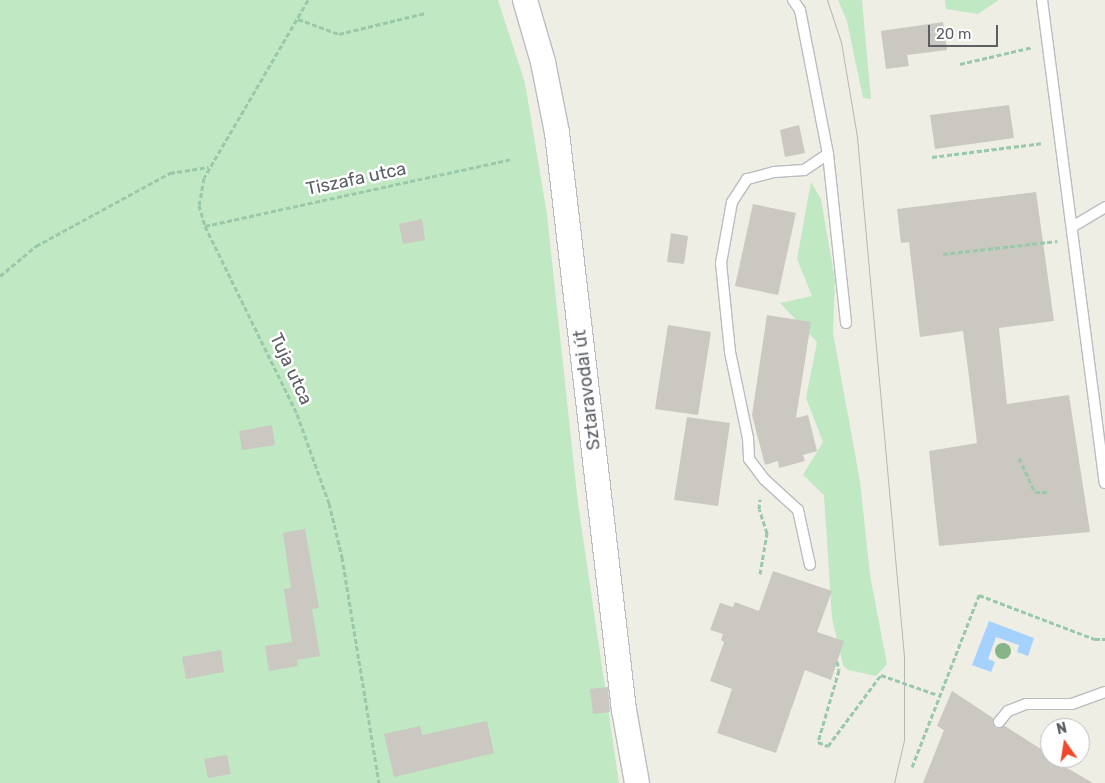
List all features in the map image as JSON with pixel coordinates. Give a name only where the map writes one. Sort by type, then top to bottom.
[{"type":"street","name":"Sztaravodai út","points":[[526,0],[543,62],[557,133],[624,710],[637,783]]},
{"type":"lane","points":[[793,0],[800,10],[828,154],[846,323]]},
{"type":"lane","points":[[1042,0],[1105,483]]},
{"type":"lane","points":[[810,565],[798,510],[764,478],[749,459],[729,342],[721,263],[732,202],[747,178],[774,172],[804,170],[828,154]]},
{"type":"lane","points":[[1072,227],[1105,207]]},
{"type":"lane","points":[[999,722],[1008,711],[1026,704],[1072,704],[1105,692]]},
{"type":"path","name":"Tuja utca","points":[[308,0],[210,167],[199,198],[205,226],[283,383],[330,503],[342,558],[379,783]]},
{"type":"path","points":[[298,19],[339,34],[425,13]]},
{"type":"path","points":[[960,64],[1048,44]]},
{"type":"path","points":[[932,157],[1061,141]]},
{"type":"path","name":"Tiszafa utca","points":[[205,226],[513,158]]},
{"type":"path","points":[[0,276],[36,246],[170,173],[210,167]]},
{"type":"path","points":[[943,254],[1073,239]]},
{"type":"path","points":[[1019,458],[1035,492],[1047,492]]},
{"type":"path","points":[[760,574],[767,533],[759,509],[764,478]]},
{"type":"path","points":[[912,767],[938,695],[979,595],[1095,639],[1105,639]]},
{"type":"path","points":[[838,661],[840,670],[818,742],[828,746],[881,675],[938,695]]},
{"type":"green space","points":[[0,0],[498,0],[525,83],[547,215],[578,503],[619,783],[0,783]]},
{"type":"green space","points":[[838,0],[862,0],[871,99],[863,98],[847,21]]},
{"type":"green space","points":[[945,0],[999,0],[978,14],[946,9]]},
{"type":"green space","points":[[811,182],[821,199],[835,280],[833,333],[860,481],[870,575],[887,664],[876,676],[848,670],[843,665],[832,618],[824,495],[803,475],[823,442],[806,398],[817,342],[780,303],[812,296],[797,259]]},
{"type":"water","points":[[989,621],[1034,638],[1028,656],[1017,652],[1019,645],[996,637],[988,659],[995,662],[991,672],[972,665]]},
{"type":"building","points":[[943,22],[947,50],[907,55],[909,66],[886,69],[881,31]]},
{"type":"building","points":[[1009,105],[1014,138],[935,149],[930,115]]},
{"type":"building","points":[[799,125],[805,153],[785,157],[780,130]]},
{"type":"building","points":[[1036,192],[1054,321],[999,328],[1007,404],[1069,395],[1090,532],[939,546],[929,451],[977,443],[969,377],[963,331],[920,337],[909,242],[901,243],[897,209]]},
{"type":"building","points":[[753,204],[796,213],[778,295],[735,286]]},
{"type":"building","points":[[422,219],[425,240],[403,244],[399,224]]},
{"type":"building","points":[[671,233],[688,236],[684,264],[667,262]]},
{"type":"building","points":[[767,315],[811,322],[796,418],[808,415],[817,451],[803,455],[805,461],[779,468],[778,461],[765,465],[752,415]]},
{"type":"building","points":[[668,325],[711,332],[698,415],[655,409]]},
{"type":"building","points":[[687,417],[730,423],[718,506],[674,500]]},
{"type":"building","points":[[272,425],[275,445],[242,450],[239,431]]},
{"type":"building","points":[[305,529],[319,608],[312,609],[320,656],[297,660],[298,666],[269,671],[265,646],[292,642],[284,589],[291,588],[283,533]]},
{"type":"building","points":[[773,571],[832,591],[817,632],[844,641],[831,680],[805,670],[776,753],[717,733],[732,689],[710,681],[724,642],[721,640],[723,634],[710,630],[720,603],[733,607],[735,602],[759,611]]},
{"type":"building","points":[[221,650],[224,672],[186,679],[182,657]]},
{"type":"building","points":[[608,687],[610,712],[593,714],[590,689]]},
{"type":"building","points":[[952,691],[993,718],[995,728],[1005,726],[1040,749],[1040,768],[1067,768],[1093,783],[923,783],[944,730],[937,726]]},
{"type":"building","points":[[487,721],[494,753],[394,777],[384,734],[420,726],[422,735]]},
{"type":"building","points":[[227,755],[231,774],[208,778],[204,759]]},
{"type":"tram line","points":[[827,0],[841,42],[857,137],[904,656],[904,740],[894,783]]}]
